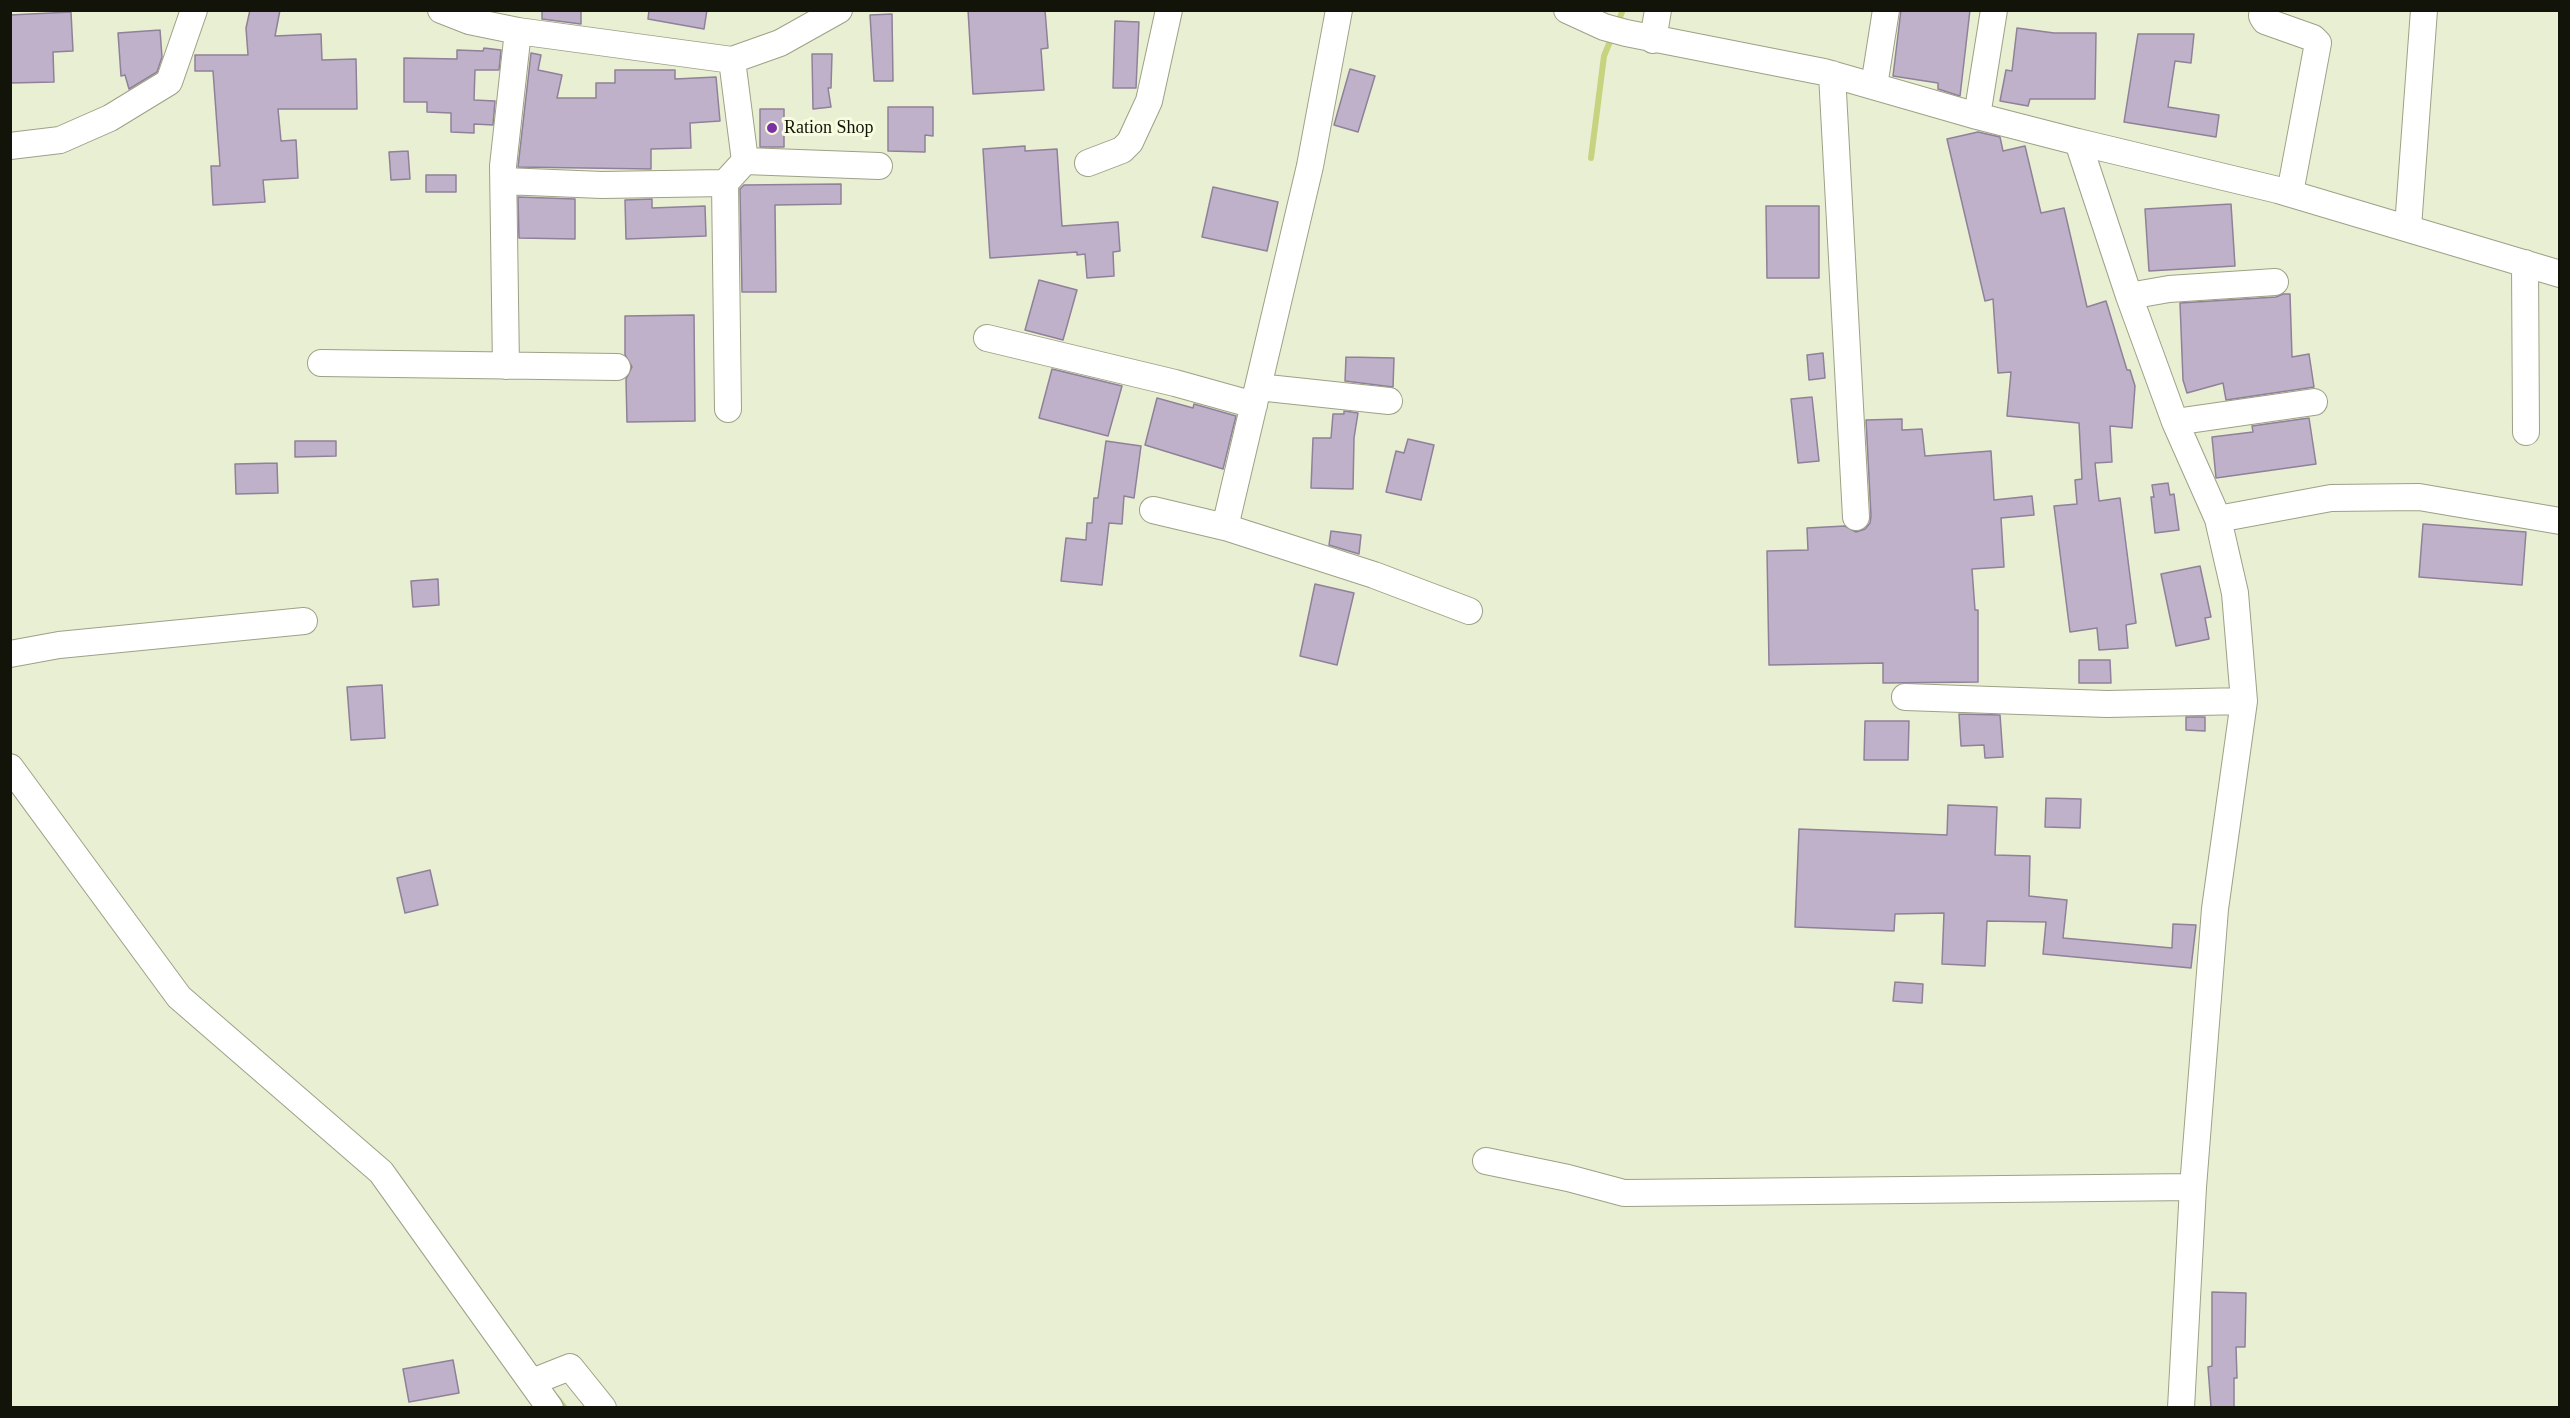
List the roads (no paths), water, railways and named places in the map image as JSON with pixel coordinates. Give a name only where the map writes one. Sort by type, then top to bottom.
[{"type":"street","points":[[10,146],[60,141],[110,118],[169,82],[194,10]]},
{"type":"street","points":[[441,10],[469,21],[518,31],[732,60],[780,43],[809,19],[839,10]]},
{"type":"street","points":[[1088,163],[1116,154],[1130,142],[1149,101],[1169,10]]},
{"type":"street","points":[[1225,527],[1310,165],[1339,10]]},
{"type":"street","points":[[1568,10],[1615,30],[1653,40],[1832,74],[1977,116],[2290,193],[2559,274]]},
{"type":"street","points":[[1653,40],[1658,10]]},
{"type":"street","points":[[1874,86],[1886,10]]},
{"type":"street","points":[[1977,116],[1994,10]]},
{"type":"street","points":[[2263,10],[2262,16],[2265,21],[2313,38],[2318,43],[2290,193]]},
{"type":"street","points":[[2408,227],[2424,10]]},
{"type":"street","points":[[506,366],[504,181],[507,121],[518,31]]},
{"type":"street","points":[[728,409],[725,183],[745,161],[732,60]]},
{"type":"street","points":[[1832,74],[1856,517]]},
{"type":"street","points":[[2078,142],[2128,296],[2175,422],[2217,519],[2235,593],[2244,701],[2215,909],[2193,1187],[2181,1407]]},
{"type":"street","points":[[745,161],[879,166]]},
{"type":"street","points":[[504,181],[602,185],[725,183]]},
{"type":"street","points":[[2525,263],[2526,432]]},
{"type":"street","points":[[2128,296],[2169,289],[2275,282]]},
{"type":"street","points":[[987,338],[1175,383],[1256,395],[1389,401]]},
{"type":"street","points":[[321,363],[617,367]]},
{"type":"street","points":[[2175,422],[2314,402]]},
{"type":"street","points":[[2217,519],[2331,498],[2419,497],[2559,520]]},
{"type":"street","points":[[1153,510],[1225,527],[1374,575],[1469,611]]},
{"type":"street","points":[[10,654],[59,645],[304,621]]},
{"type":"street","points":[[1905,697],[2107,704],[2244,701]]},
{"type":"street","points":[[10,767],[183,1000],[381,1172],[550,1407]]},
{"type":"street","points":[[1486,1161],[1568,1178],[1624,1193],[2193,1187]]},
{"type":"street","points":[[533,1381],[570,1366],[603,1407]]},
{"type":"waterway","points":[[1617,25],[1622,12]]},
{"type":"waterway","points":[[1591,158],[1604,56],[1613,34]]},
{"type":"waterway","points":[[557,1398],[565,1408]]},
{"type":"place","name":"Ration Shop","points":[[772,128]]}]
